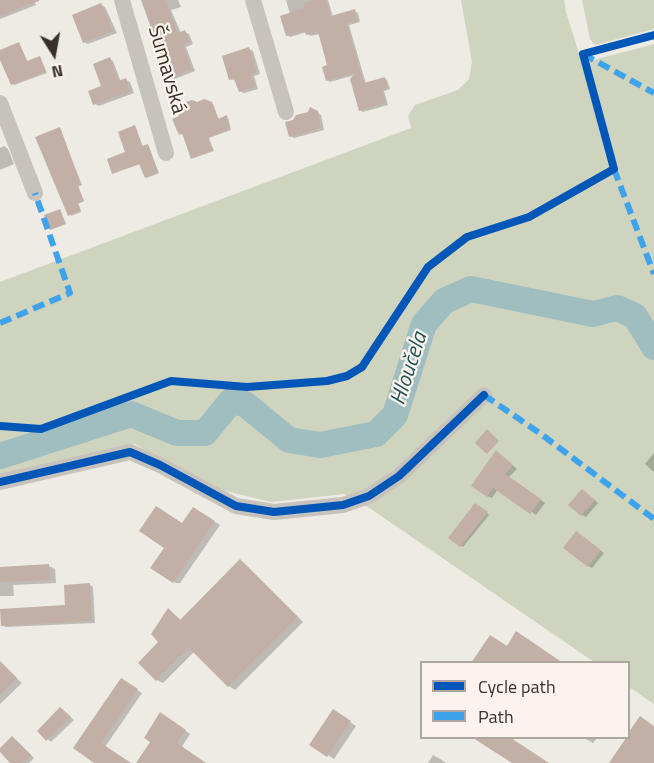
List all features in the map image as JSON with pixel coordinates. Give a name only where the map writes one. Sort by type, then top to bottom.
[{"type":"street","name":"Šumavská","points":[[122,0],[166,153]]},
{"type":"street","points":[[253,0],[286,112]]},
{"type":"street","points":[[0,103],[35,193]]},
{"type":"street","points":[[0,482],[130,452],[160,465],[236,506],[274,512],[344,505],[369,496],[399,476],[484,395]]},
{"type":"green space","points":[[461,0],[564,0],[582,63],[654,44],[654,704],[630,688],[630,661],[593,661],[371,509],[344,494],[271,502],[201,485],[135,444],[0,476],[0,282],[411,128],[408,116],[415,105],[458,90],[469,79],[472,62]]},
{"type":"green space","points":[[582,0],[654,0],[654,29],[595,45],[590,39]]},
{"type":"building","points":[[0,0],[39,0],[39,1],[0,16]]},
{"type":"building","points":[[141,0],[165,0],[178,33],[185,30],[190,42],[183,45],[192,69],[164,77],[157,60],[162,58]]},
{"type":"building","points":[[326,0],[331,16],[355,9],[358,21],[347,24],[364,83],[385,77],[388,88],[382,90],[386,103],[359,111],[350,79],[355,73],[326,81],[322,67],[327,65],[318,32],[306,35],[305,31],[286,36],[280,16],[304,8],[303,3]]},
{"type":"building","points":[[101,3],[113,31],[83,43],[72,15]]},
{"type":"building","points":[[19,42],[27,61],[40,56],[46,72],[11,85],[0,60],[0,50]]},
{"type":"building","points":[[249,47],[257,72],[251,74],[255,87],[239,92],[234,79],[229,80],[222,56]]},
{"type":"building","points":[[110,57],[118,81],[126,78],[131,91],[93,105],[88,91],[101,86],[93,64]]},
{"type":"building","points":[[204,99],[212,102],[218,119],[227,115],[230,129],[208,138],[213,150],[191,159],[182,133],[179,135],[172,119],[179,116],[177,112],[182,110],[185,102],[192,100],[197,102]]},
{"type":"building","points":[[310,107],[318,111],[321,128],[289,137],[285,122],[293,120],[296,115],[308,112]]},
{"type":"building","points":[[135,125],[142,146],[148,144],[158,173],[145,178],[139,164],[112,174],[107,159],[125,152],[118,132]]},
{"type":"building","points":[[60,127],[81,185],[78,186],[84,201],[78,203],[81,211],[68,216],[35,137]]},
{"type":"building","points":[[60,209],[66,224],[50,230],[44,215]]},
{"type":"building","points":[[487,429],[499,441],[487,454],[475,443]]},
{"type":"building","points":[[496,450],[513,465],[505,474],[541,499],[530,514],[493,488],[487,497],[471,486]]},
{"type":"building","points":[[582,489],[595,500],[581,516],[568,505]]},
{"type":"building","points":[[475,503],[488,512],[460,547],[448,538]]},
{"type":"building","points":[[156,506],[182,523],[193,507],[215,521],[173,583],[150,568],[164,548],[139,531]]},
{"type":"building","points":[[576,531],[601,550],[588,567],[563,548]]},
{"type":"building","points":[[240,559],[298,617],[228,687],[189,648],[156,681],[138,663],[158,642],[151,634],[168,608],[180,620]]},
{"type":"building","points":[[49,564],[50,580],[0,582],[0,567]]},
{"type":"building","points":[[90,583],[92,621],[1,626],[0,609],[65,605],[64,585]]},
{"type":"building","points":[[516,631],[560,661],[472,661],[490,635],[507,646]]},
{"type":"building","points":[[0,661],[17,678],[0,695]]},
{"type":"building","points":[[121,678],[138,689],[101,743],[131,763],[94,763],[73,748]]},
{"type":"building","points":[[60,707],[71,717],[46,741],[37,731]]},
{"type":"building","points":[[333,709],[351,721],[327,757],[309,745]]},
{"type":"building","points":[[160,712],[186,730],[177,743],[206,763],[136,763],[150,742],[144,738]]},
{"type":"building","points":[[640,716],[654,726],[654,763],[609,763],[625,739],[630,739],[630,730]]},
{"type":"building","points":[[12,736],[31,755],[23,763],[10,763],[0,752],[0,748]]},
{"type":"building","points":[[475,739],[513,739],[549,763],[512,763]]},
{"type":"waterway","name":"Hloučela","points":[[0,456],[131,414],[177,433],[205,433],[231,401],[245,404],[289,440],[320,445],[376,434],[395,415],[424,324],[444,301],[471,289],[593,314],[617,308],[635,316],[654,347]]},
{"type":"marked path","points":[[583,54],[654,93]]},
{"type":"marked path","points":[[614,169],[654,274]]},
{"type":"marked path","points":[[0,323],[70,293],[35,193]]},
{"type":"marked path","points":[[484,395],[541,434],[654,519]]},
{"type":"cycle path","points":[[0,426],[41,429],[171,381],[247,387],[327,381],[347,376],[362,367],[428,267],[467,237],[529,217],[614,169],[583,54],[654,35]]},
{"type":"cycle path","points":[[0,482],[130,452],[160,465],[236,506],[274,512],[343,505],[369,496],[399,476],[484,395]]}]
